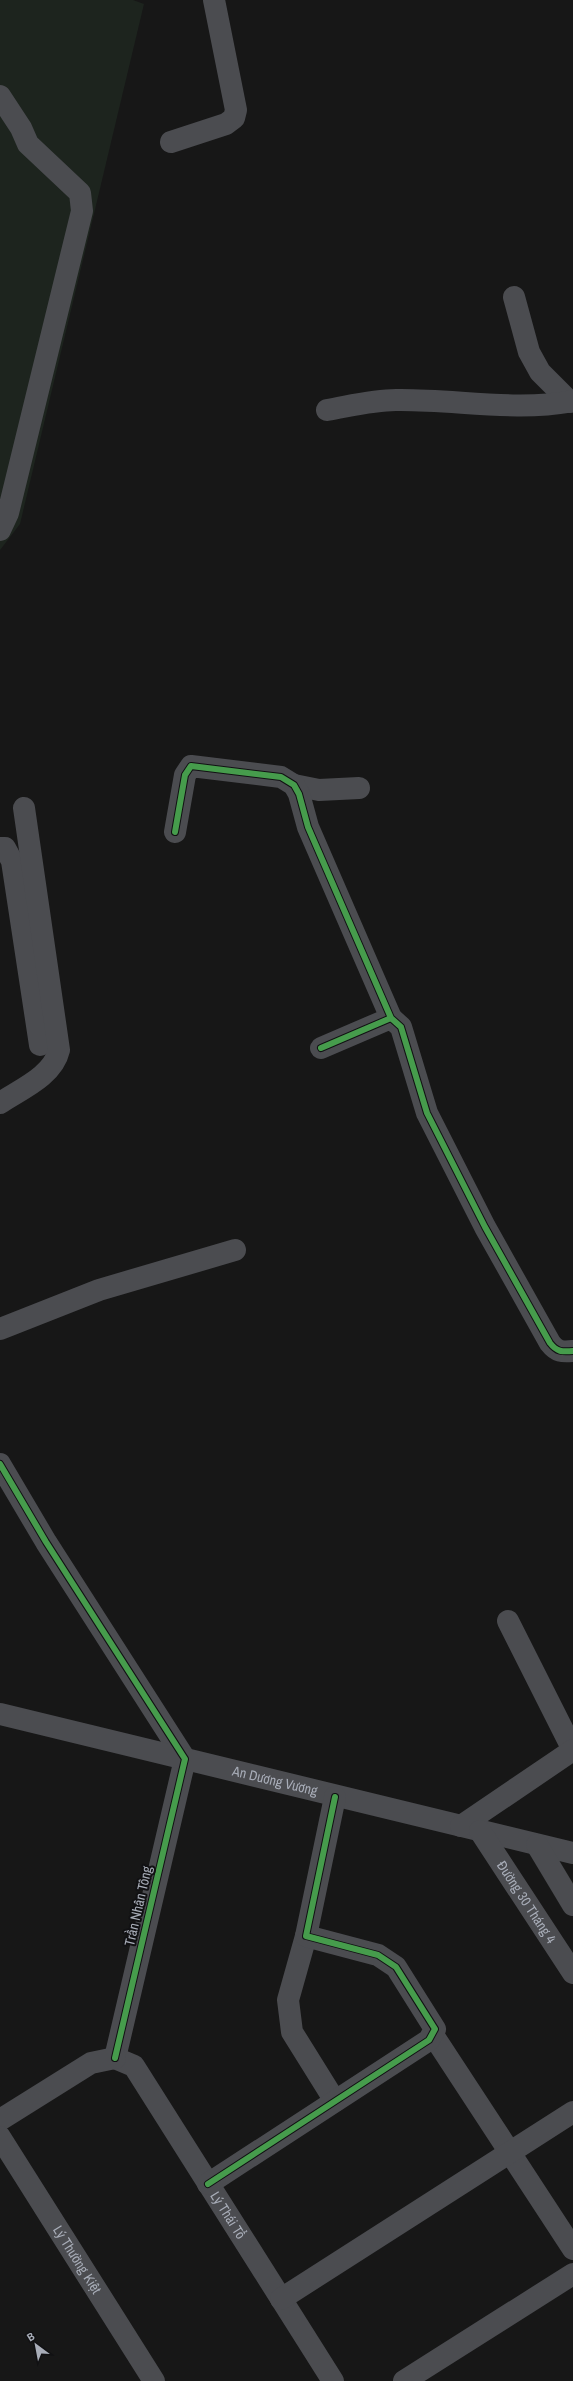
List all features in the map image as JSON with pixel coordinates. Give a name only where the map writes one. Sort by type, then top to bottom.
[{"type":"street","points":[[172,142],[226,124],[234,118],[236,110],[214,0]]},
{"type":"street","points":[[0,96],[17,122],[28,144],[80,193],[82,211],[8,513],[0,530]]},
{"type":"street","points":[[514,297],[529,352],[540,372],[572,401]]},
{"type":"street","points":[[327,410],[362,403],[396,400],[545,405],[572,401]]},
{"type":"street","points":[[175,832],[185,775],[191,766],[281,777],[294,784],[319,790],[359,788]]},
{"type":"street","points":[[294,784],[308,827],[391,1018],[401,1027],[427,1114],[485,1227],[550,1343],[555,1350],[561,1352],[573,1351]]},
{"type":"street","points":[[0,1103],[42,1075],[57,1060],[59,1050],[24,808]]},
{"type":"street","points":[[0,848],[5,848],[12,861],[40,1045]]},
{"type":"street","points":[[321,1048],[391,1018]]},
{"type":"street","points":[[0,1329],[99,1290],[235,1250]]},
{"type":"street","points":[[0,1464],[46,1542],[185,1759]]},
{"type":"street","points":[[471,1829],[573,1750],[508,1621]]},
{"type":"street","name":"An Dương Vương","points":[[0,1714],[335,1797],[573,1853]]},
{"type":"street","name":"Trần Nhân Tông","points":[[115,2058],[185,1759]]},
{"type":"street","points":[[335,1797],[306,1936],[288,2000],[292,2032],[335,2101]]},
{"type":"street","name":"Đường 30 Tháng 4","points":[[471,1829],[573,1973]]},
{"type":"street","points":[[537,1845],[573,1904]]},
{"type":"street","points":[[208,2184],[429,2040],[433,2035],[435,2029],[396,1967],[378,1956],[306,1936]]},
{"type":"street","points":[[433,2035],[573,2249]]},
{"type":"street","points":[[0,2120],[91,2063],[115,2058]]},
{"type":"street","name":"Lý Thái Tổ","points":[[115,2058],[134,2066],[333,2381]]},
{"type":"street","points":[[281,2299],[573,2112]]},
{"type":"street","name":"Lý Thường Kiệt","points":[[0,2138],[154,2381]]},
{"type":"street","points":[[404,2381],[573,2274]]},
{"type":"shaded area","points":[[0,0],[133,0],[144,4],[20,524],[0,550]]},
{"type":"cycle path","points":[[175,832],[185,775],[191,766],[281,777],[294,785],[299,794],[308,827],[391,1018]]},
{"type":"cycle path","points":[[321,1048],[391,1018],[401,1027],[427,1113],[485,1227],[550,1343],[560,1351],[573,1351]]},
{"type":"cycle path","points":[[0,1464],[46,1542],[185,1759],[115,2058]]},
{"type":"cycle path","points":[[208,2184],[429,2040],[435,2029],[396,1967],[378,1955],[306,1936],[335,1797]]}]
